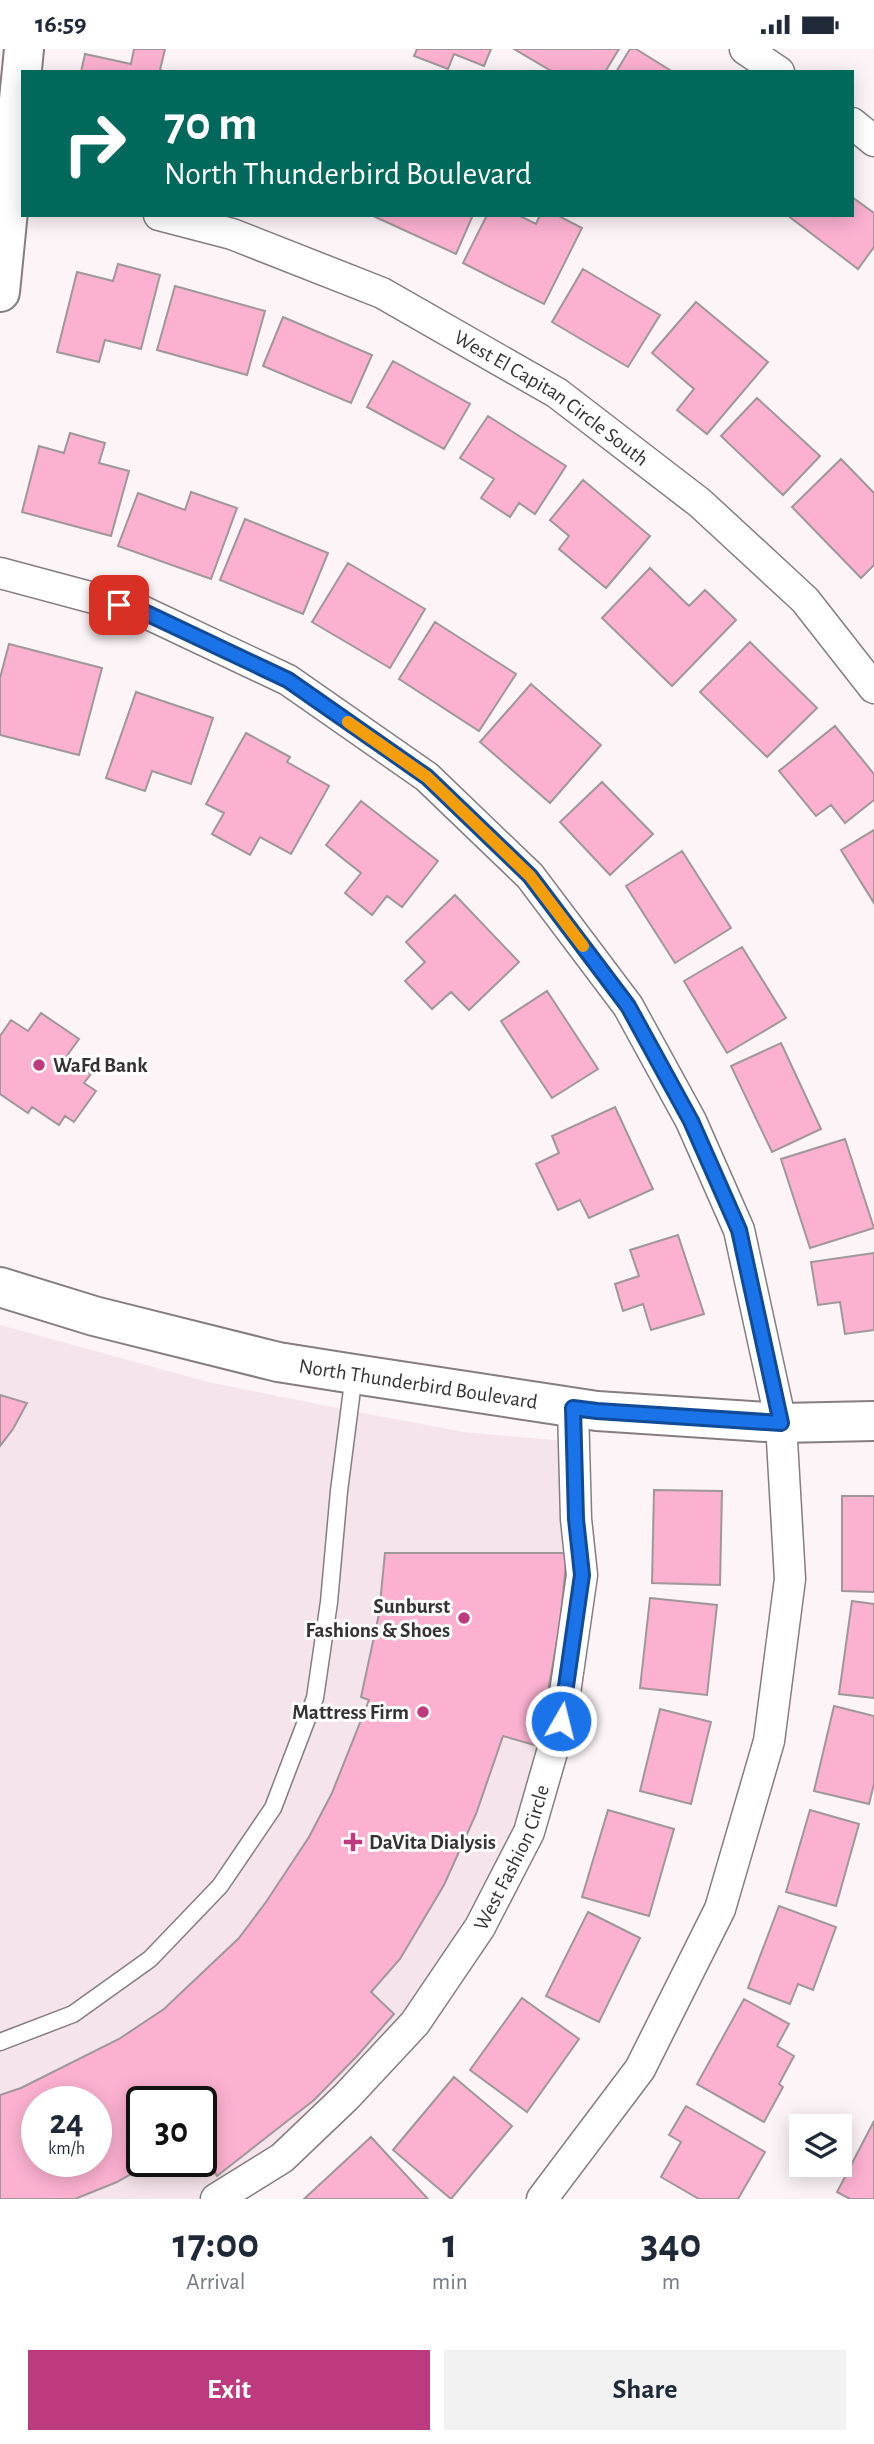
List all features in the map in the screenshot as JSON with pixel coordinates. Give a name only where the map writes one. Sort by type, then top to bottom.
[{"type":"street","points":[[22,70],[24,49]]},
{"type":"street","points":[[745,49],[776,70]]},
{"type":"street","points":[[0,292],[21,82]]},
{"type":"street","points":[[854,125],[874,141]]},
{"type":"street","name":"West El Capitan Circle South","points":[[167,217],[232,234],[382,293],[557,393],[700,503],[767,564],[805,600],[874,688]]},
{"type":"street","points":[[0,573],[142,611],[288,680],[427,777],[530,876],[628,1006],[691,1121],[739,1230],[781,1423],[790,1579],[769,1741],[720,1909],[640,2069],[542,2199]]},
{"type":"street","name":"North Thunderbird Boulevard","points":[[0,1287],[94,1316],[278,1362],[573,1408],[781,1423],[874,1421]]},
{"type":"street","name":"West Fashion Circle","points":[[216,2199],[282,2158],[346,2097],[415,2023],[480,1927],[529,1832],[561,1721],[582,1575],[576,1519],[573,1408]]},
{"type":"lane","points":[[0,2042],[73,2014],[150,1959],[220,1886],[273,1808],[316,1699],[354,1374]]},
{"type":"shaded area","points":[[0,1325],[208,1382],[332,1407],[463,1432],[588,1443],[592,1557],[491,1926],[456,1990],[400,2060],[241,2199],[0,2199]]},
{"type":"building","points":[[134,49],[165,49],[160,70],[81,70],[85,54],[131,64]]},
{"type":"building","points":[[417,49],[491,49],[484,66],[454,54],[448,69],[414,56]]},
{"type":"building","points":[[514,49],[619,49],[606,70],[550,70]]},
{"type":"building","points":[[630,49],[636,49],[670,70],[617,70]]},
{"type":"building","points":[[854,198],[874,213],[874,247],[858,269],[790,217],[854,217]]},
{"type":"building","points":[[375,217],[472,217],[456,254]]},
{"type":"building","points":[[486,217],[522,217],[536,224],[539,217],[561,217],[582,228],[544,304],[463,263]]},
{"type":"building","points":[[118,264],[160,275],[141,349],[105,340],[99,362],[57,352],[77,272],[113,281]]},
{"type":"building","points":[[583,269],[660,315],[628,367],[552,322]]},
{"type":"building","points":[[175,286],[265,311],[247,375],[157,350]]},
{"type":"building","points":[[696,302],[768,362],[707,434],[677,410],[694,389],[652,353]]},
{"type":"building","points":[[283,317],[372,355],[351,403],[263,366]]},
{"type":"building","points":[[393,361],[470,404],[444,449],[367,407]]},
{"type":"building","points":[[757,398],[820,456],[783,495],[721,436]]},
{"type":"building","points":[[488,416],[566,466],[535,514],[519,503],[510,517],[481,498],[494,479],[460,458]]},
{"type":"building","points":[[70,433],[105,443],[99,463],[129,471],[111,536],[22,512],[39,446],[64,453]]},
{"type":"building","points":[[841,459],[874,493],[874,565],[861,578],[792,507]]},
{"type":"building","points":[[583,480],[650,536],[606,588],[559,549],[569,536],[550,520]]},
{"type":"building","points":[[191,492],[237,508],[211,579],[118,546],[138,493],[185,510]]},
{"type":"building","points":[[245,519],[328,553],[303,614],[220,580]]},
{"type":"building","points":[[348,563],[425,609],[390,668],[312,622]]},
{"type":"building","points":[[650,568],[689,606],[705,590],[736,620],[672,686],[602,618]]},
{"type":"building","points":[[435,622],[516,674],[479,731],[399,679]]},
{"type":"building","points":[[750,642],[817,708],[767,757],[700,692]]},
{"type":"building","points":[[9,644],[102,668],[79,755],[0,735],[0,678]]},
{"type":"building","points":[[531,684],[601,745],[550,803],[480,742]]},
{"type":"building","points":[[136,692],[213,718],[191,784],[152,771],[145,791],[106,778]]},
{"type":"building","points":[[835,726],[874,774],[874,800],[845,823],[831,805],[816,816],[779,771]]},
{"type":"building","points":[[246,733],[290,757],[287,762],[329,786],[291,854],[260,837],[250,855],[212,834],[224,813],[206,804]]},
{"type":"building","points":[[602,782],[653,834],[610,875],[560,822]]},
{"type":"building","points":[[361,801],[438,861],[402,907],[387,896],[372,915],[345,893],[361,873],[326,845]]},
{"type":"building","points":[[874,830],[874,903],[841,850]]},
{"type":"building","points":[[682,851],[731,928],[675,963],[626,886]]},
{"type":"building","points":[[455,895],[519,962],[469,1010],[451,992],[432,1009],[405,981],[425,962],[406,942]]},
{"type":"building","points":[[742,947],[786,1018],[727,1053],[684,981]]},
{"type":"building","points":[[547,991],[598,1069],[552,1098],[501,1021]]},
{"type":"building","name":"WaFd Bank","points":[[41,1013],[79,1039],[66,1057],[91,1074],[84,1083],[96,1091],[74,1122],[65,1116],[59,1125],[32,1107],[28,1113],[0,1094],[0,1036],[11,1020],[28,1031]]},
{"type":"building","points":[[781,1043],[821,1129],[772,1152],[731,1066]]},
{"type":"building","points":[[615,1107],[653,1189],[589,1218],[580,1200],[558,1210],[536,1164],[559,1153],[552,1136]]},
{"type":"building","points":[[845,1139],[874,1228],[810,1248],[781,1159]]},
{"type":"building","points":[[678,1235],[704,1314],[651,1330],[643,1304],[623,1311],[615,1284],[639,1276],[630,1250]]},
{"type":"building","points":[[874,1253],[874,1330],[845,1334],[840,1302],[818,1305],[811,1262]]},
{"type":"building","points":[[0,1395],[27,1403],[0,1446]]},
{"type":"building","points":[[654,1490],[722,1491],[720,1585],[652,1583]]},
{"type":"building","points":[[842,1496],[874,1496],[874,1592],[842,1591]]},
{"type":"building","points":[[385,1553],[567,1553],[560,1625],[538,1746],[503,1736],[476,1814],[444,1885],[400,1959],[371,1992],[394,2014],[314,2100],[217,2176],[217,2086],[126,2086],[126,2177],[75,2199],[0,2199],[0,2095],[21,2088],[21,2177],[112,2177],[112,2086],[25,2086],[119,2039],[164,2009],[239,1938],[309,1837],[332,1793],[369,1700],[361,1697],[379,1614]]},
{"type":"building","points":[[650,1598],[717,1605],[707,1695],[640,1688]]},
{"type":"building","points":[[852,1601],[874,1604],[874,1698],[839,1694]]},
{"type":"building","points":[[834,1706],[874,1716],[874,1784],[869,1804],[814,1791]]},
{"type":"building","points":[[660,1709],[711,1722],[691,1804],[640,1791]]},
{"type":"building","points":[[608,1810],[674,1829],[649,1916],[582,1897]]},
{"type":"building","points":[[810,1810],[859,1824],[836,1906],[786,1892]]},
{"type":"building","points":[[779,1906],[836,1927],[813,1990],[798,1984],[790,2004],[748,1988]]},
{"type":"building","points":[[588,1912],[640,1938],[599,2022],[546,1996]]},
{"type":"building","points":[[522,1998],[579,2039],[527,2112],[470,2070]]},
{"type":"building","points":[[744,1999],[789,2024],[777,2046],[794,2056],[779,2084],[783,2087],[764,2122],[697,2084]]},
{"type":"building","points":[[454,2077],[512,2126],[451,2199],[393,2150]]},
{"type":"building","points":[[686,2106],[765,2152],[738,2199],[699,2199],[661,2177],[681,2142],[669,2135]]},
{"type":"building","points":[[874,2121],[874,2199],[850,2199],[837,2192],[845,2177],[852,2177],[852,2163]]},
{"type":"building","points":[[371,2137],[428,2199],[304,2199]]},
{"type":"slow traffic","points":[[348,722],[427,777],[530,876],[583,946]]},
{"type":"place","name":"WaFd Bank","points":[[39,1065]]},
{"type":"place","name":"Sunburst Fashions & Shoes","points":[[464,1618]]},
{"type":"place","name":"Mattress Firm","points":[[423,1712]]},
{"type":"place","name":"DaVita Dialysis","points":[[353,1842]]},
{"type":"route","points":[[119,605],[142,611],[288,680],[427,777],[530,876],[628,1006],[691,1121],[739,1230],[781,1423],[573,1408],[576,1519],[582,1575],[561,1721]]}]
